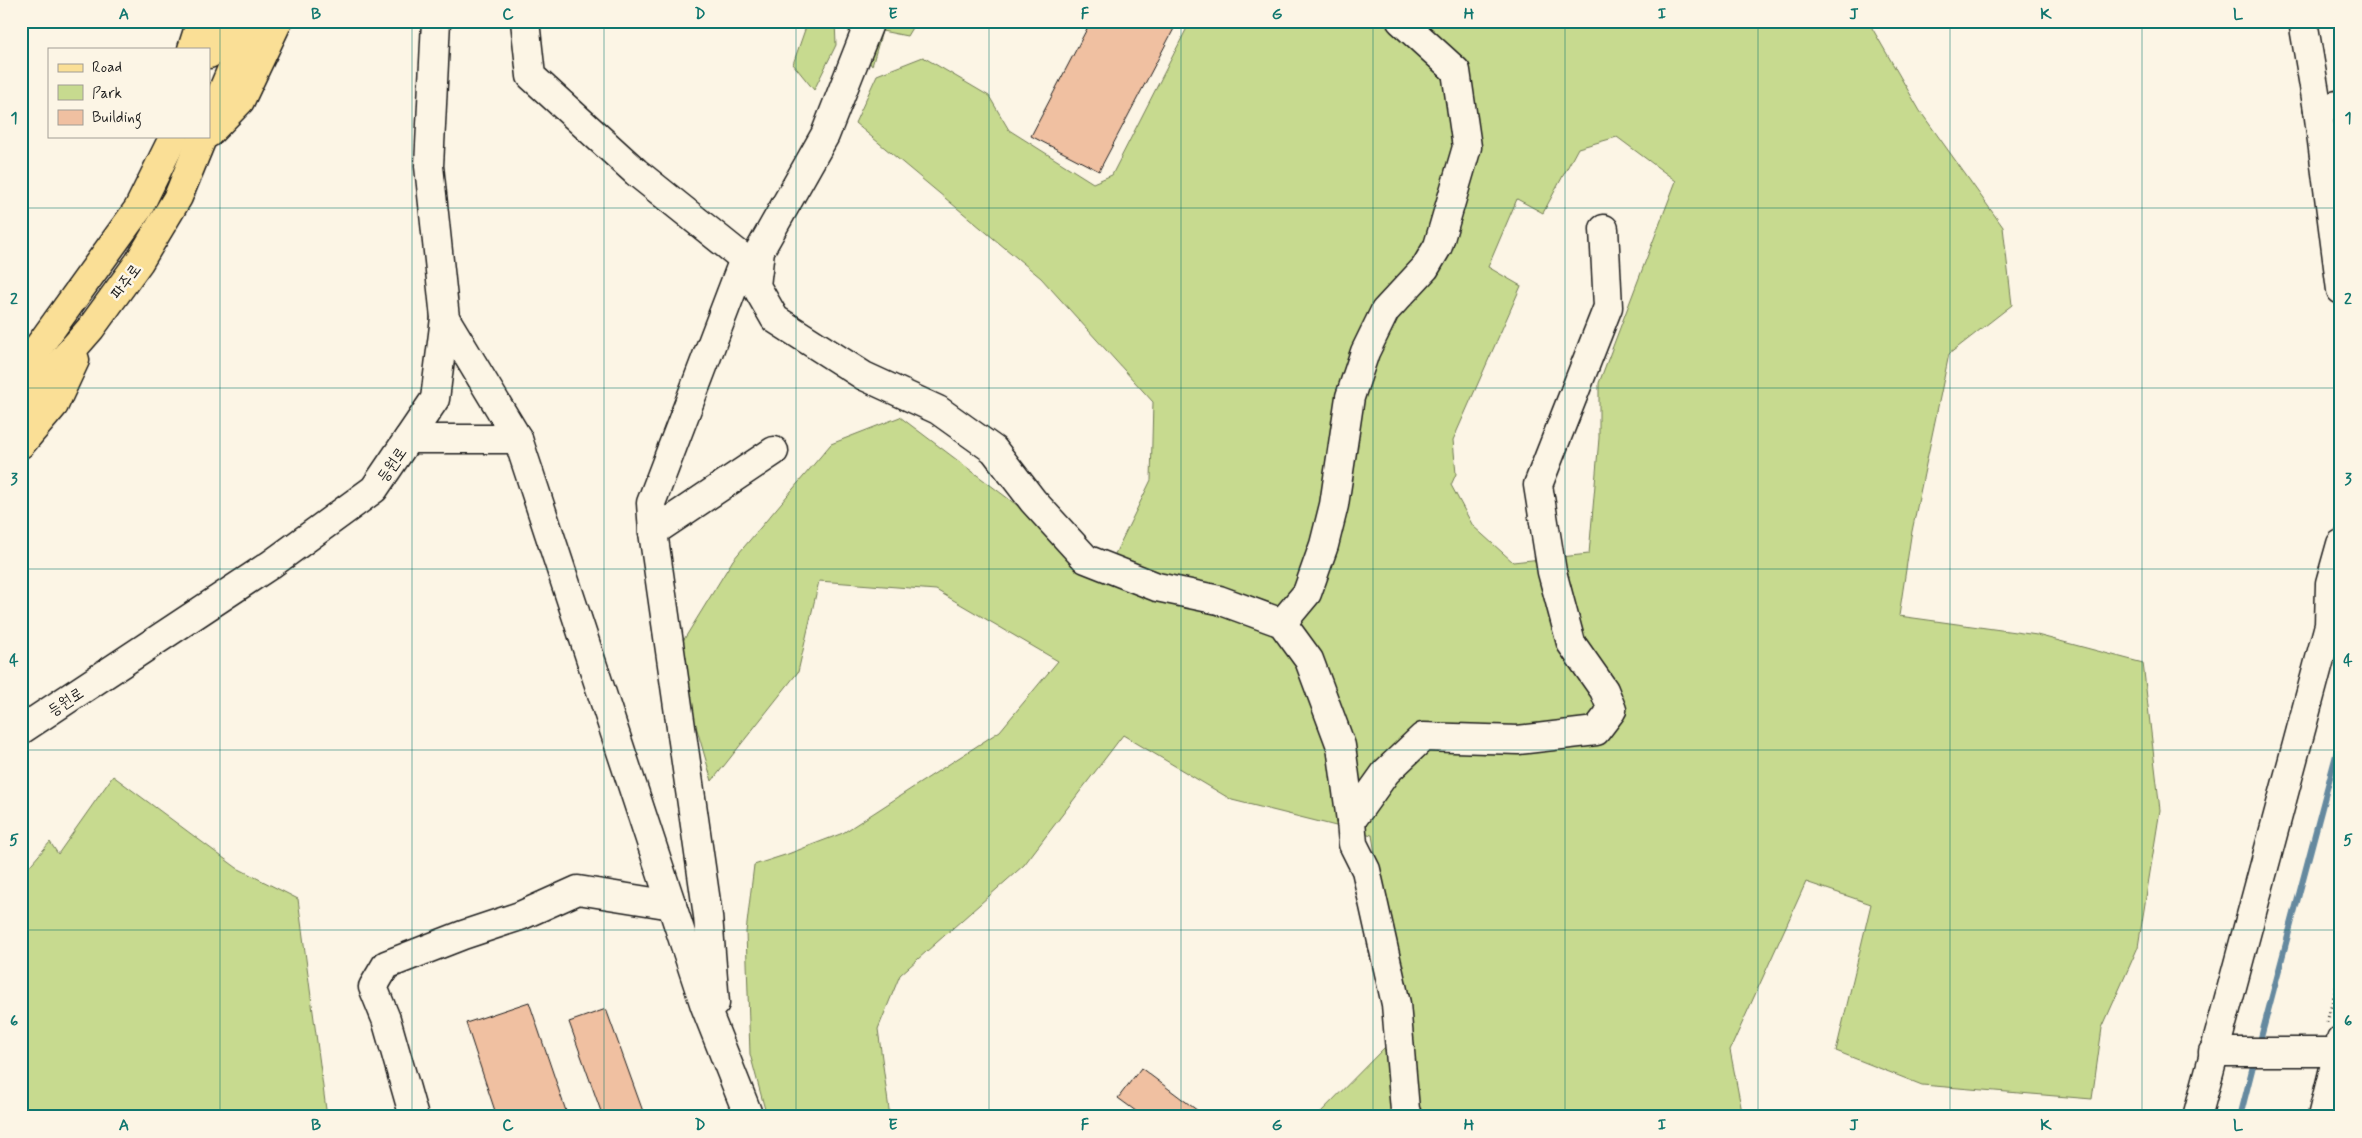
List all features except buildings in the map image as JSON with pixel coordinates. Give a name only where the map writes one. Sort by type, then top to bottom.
[{"type":"main road","points":[[192,48],[201,21]]},
{"type":"main road","points":[[210,52],[223,21]]},
{"type":"main road","name":"파주로","points":[[210,122],[252,21]]},
{"type":"main road","points":[[210,129],[240,101],[278,21]]},
{"type":"main road","name":"파주로","points":[[21,408],[90,328],[138,262],[178,197],[203,138]]},
{"type":"main road","name":"파주로","points":[[21,371],[138,209],[172,139]]},
{"type":"main road","points":[[21,444],[54,405],[90,328]]},
{"type":"street","name":"등원로","points":[[21,730],[270,565],[374,489],[435,399],[445,318],[429,166],[436,21]]},
{"type":"street","points":[[525,21],[530,76],[636,172],[751,265],[756,286],[775,319],[864,376],[938,410],[994,450],[1033,501],[1086,559],[1157,586],[1220,600],[1282,623],[1309,660],[1341,746],[1353,844],[1366,870],[1396,1004],[1405,1110],[1408,1117]]},
{"type":"street","points":[[718,1038],[708,916],[653,532],[651,503],[751,265],[825,135],[854,66],[865,29],[870,21]]},
{"type":"street","points":[[1282,623],[1307,592],[1324,545],[1334,505],[1350,397],[1365,352],[1385,311],[1425,268],[1438,246],[1467,147],[1456,71],[1401,21]]},
{"type":"street","points":[[2303,21],[2332,106],[2341,290]]},
{"type":"street","points":[[1351,821],[1386,772],[1423,737],[1518,740],[1596,731],[1612,710],[1604,690],[1571,643],[1552,572],[1538,485],[1608,307],[1604,228]]},
{"type":"street","points":[[445,318],[518,439],[672,905],[718,1038],[749,1117]]},
{"type":"street","points":[[408,438],[518,439]]},
{"type":"street","points":[[653,532],[774,451]]},
{"type":"street","points":[[2197,1117],[2213,1052],[2335,631],[2330,583],[2341,544]]},
{"type":"street","points":[[414,1117],[386,1019],[373,987],[386,965],[463,935],[520,916],[578,890],[672,905]]},
{"type":"street","points":[[2213,1052],[2334,1049],[2322,1117]]},
{"type":"green space","points":[[808,21],[835,21],[836,45],[814,90],[793,64]]},
{"type":"green space","points":[[842,21],[916,21],[907,36],[882,31],[872,66]]},
{"type":"green space","points":[[1186,21],[1868,21],[1920,111],[2003,227],[2012,305],[1949,354],[1911,536],[1899,616],[2037,635],[2143,663],[2160,810],[2138,947],[2102,1028],[2092,1099],[1922,1085],[1836,1051],[1871,904],[1806,882],[1730,1050],[1743,1117],[1316,1117],[1388,1044],[1391,955],[1372,835],[1232,800],[1123,735],[1024,865],[900,975],[878,1029],[890,1117],[767,1117],[750,1054],[746,932],[754,865],[843,833],[1000,731],[1058,661],[936,590],[819,581],[798,672],[712,781],[675,654],[733,560],[831,444],[900,417],[1030,515],[1114,556],[1151,480],[1153,402],[1041,278],[855,123],[877,75],[923,57],[989,96],[1009,130],[1093,183],[1112,175],[1189,24]],"holes":[[[1617,137],[1676,181],[1599,383],[1599,438],[1589,554],[1513,562],[1473,526],[1451,485],[1456,474],[1453,440],[1521,286],[1488,267],[1517,199],[1543,213],[1578,148]]]},
{"type":"green space","points":[[113,776],[237,868],[298,899],[327,1117],[21,1117],[21,876],[50,842],[58,854]]},
{"type":"waterway","points":[[2259,1045],[2341,736]]},
{"type":"waterway","points":[[2240,1117],[2255,1058]]}]
